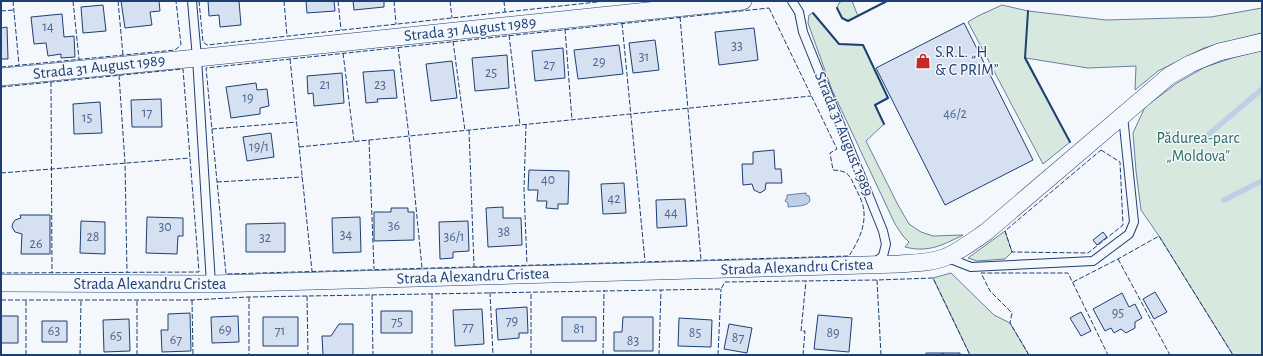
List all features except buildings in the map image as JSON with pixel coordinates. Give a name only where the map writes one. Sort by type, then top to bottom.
[{"type":"street","name":"Strada 31 August 1989","points":[[1,77],[743,1]]},
{"type":"street","name":"Strada Alexandru Cristea","points":[[1,283],[211,284],[899,264],[924,262],[945,257],[986,232],[1169,76],[1190,64],[1219,52],[1262,42]]},
{"type":"lane","points":[[192,1],[211,284]]},
{"type":"lane","name":"Strada 31 August 1989","points":[[792,1],[799,12],[803,32],[883,230],[886,244],[883,256],[872,264]]},
{"type":"lane","points":[[945,257],[971,267],[1094,261],[1129,234],[1134,222],[1123,115]]},
{"type":"green space","points":[[842,1],[852,1],[858,16],[848,21],[842,18],[837,8],[839,3]]},
{"type":"green space","points":[[1002,5],[1028,11],[1106,20],[1211,17],[1262,8],[1262,33],[1204,48],[1158,71],[1135,90],[1136,66],[1088,68],[1026,58],[1070,142],[1043,164],[968,22]]},
{"type":"green space","points":[[813,13],[839,44],[863,45],[888,98],[875,105],[884,124],[866,141],[909,224],[921,232],[933,236],[963,235],[935,247],[913,249],[905,247],[909,242],[895,224],[832,90],[808,23],[809,15]]},
{"type":"green space","name":"Pădurea-parc „Moldova”","points":[[1262,50],[1262,355],[1233,355],[1159,236],[1141,210],[1133,133],[1145,107],[1177,83],[1205,67]]},
{"type":"green space","points":[[1005,231],[1012,252],[1005,259],[977,261],[968,258]]},
{"type":"green space","points":[[951,273],[994,315],[1010,323],[1029,355],[970,355],[933,278]]},
{"type":"water","points":[[806,193],[810,200],[807,204],[788,207],[788,203],[785,201],[787,195]]},
{"type":"waterway","points":[[1208,135],[1262,89]]},
{"type":"waterway","points":[[1224,200],[1262,181]]},
{"type":"fence","points":[[13,1],[19,65]]},
{"type":"fence","points":[[73,1],[79,59]]},
{"type":"fence","points":[[118,1],[123,55]]},
{"type":"fence","points":[[1,67],[175,50],[181,45],[176,1]]},
{"type":"fence","points":[[199,1],[203,42],[207,45],[606,1]]},
{"type":"fence","points":[[284,1],[287,36]]},
{"type":"fence","points":[[338,1],[341,30]]},
{"type":"fence","points":[[394,1],[396,24]]},
{"type":"fence","points":[[450,1],[452,18]]},
{"type":"fence","points":[[504,1],[505,12]]},
{"type":"fence","points":[[769,8],[837,149],[830,153],[833,170],[845,172],[849,176],[862,203],[864,210],[862,230],[858,241],[849,256],[226,274],[206,68],[769,8]]},
{"type":"fence","points":[[1,11],[14,10]]},
{"type":"fence","points":[[680,17],[701,260]]},
{"type":"fence","points":[[622,23],[645,261]]},
{"type":"fence","points":[[565,29],[572,120]]},
{"type":"fence","points":[[509,35],[520,125]]},
{"type":"fence","points":[[453,41],[465,131]]},
{"type":"fence","points":[[398,47],[409,136],[422,268]]},
{"type":"fence","points":[[343,53],[354,141]]},
{"type":"fence","points":[[290,59],[312,271]]},
{"type":"fence","points":[[1,87],[183,69],[199,272],[1,273]]},
{"type":"fence","points":[[119,75],[125,163],[127,272]]},
{"type":"fence","points":[[51,82],[52,273]]},
{"type":"fence","points":[[299,147],[811,96]]},
{"type":"fence","points":[[212,129],[297,122]]},
{"type":"fence","points":[[526,124],[524,190],[527,264]]},
{"type":"fence","points":[[469,130],[474,266]]},
{"type":"fence","points":[[369,140],[374,269]]},
{"type":"fence","points":[[1101,150],[1120,162],[1123,225],[1088,253],[1012,252],[1005,231],[1101,150]]},
{"type":"fence","points":[[1,173],[190,158]]},
{"type":"fence","points":[[217,182],[302,177]]},
{"type":"fence","points":[[1073,282],[1159,236],[1233,355]]},
{"type":"fence","points":[[1118,259],[1170,355]]},
{"type":"fence","points":[[1029,355],[1010,323],[1012,313],[990,291],[981,273],[1068,273],[1108,355]]},
{"type":"fence","points":[[881,355],[877,280],[933,278],[970,355]]},
{"type":"fence","points":[[1,300],[192,300],[249,297],[721,289],[725,282],[877,280]]},
{"type":"fence","points":[[803,355],[805,331],[801,331],[806,281]]},
{"type":"fence","points":[[718,355],[721,289]]},
{"type":"fence","points":[[603,355],[604,290]]},
{"type":"fence","points":[[659,355],[661,290]]},
{"type":"fence","points":[[490,292],[493,355]]},
{"type":"fence","points":[[531,292],[531,355]]},
{"type":"fence","points":[[432,294],[432,355]]},
{"type":"fence","points":[[372,295],[373,355]]},
{"type":"fence","points":[[307,296],[308,355]]},
{"type":"fence","points":[[249,297],[249,355]]},
{"type":"fence","points":[[26,300],[26,355]]},
{"type":"fence","points":[[80,355],[81,300]]},
{"type":"fence","points":[[137,300],[137,355]]},
{"type":"fence","points":[[192,300],[193,355]]},
{"type":"wall","points":[[837,8],[842,18],[848,21],[887,1]]},
{"type":"wall","points":[[1028,11],[1025,58],[1070,142]]},
{"type":"wall","points":[[813,13],[839,44],[863,45],[888,98],[875,105],[884,124]]},
{"type":"place","name":"S.R.L. „H & C PRIM”","points":[[923,61]]}]
